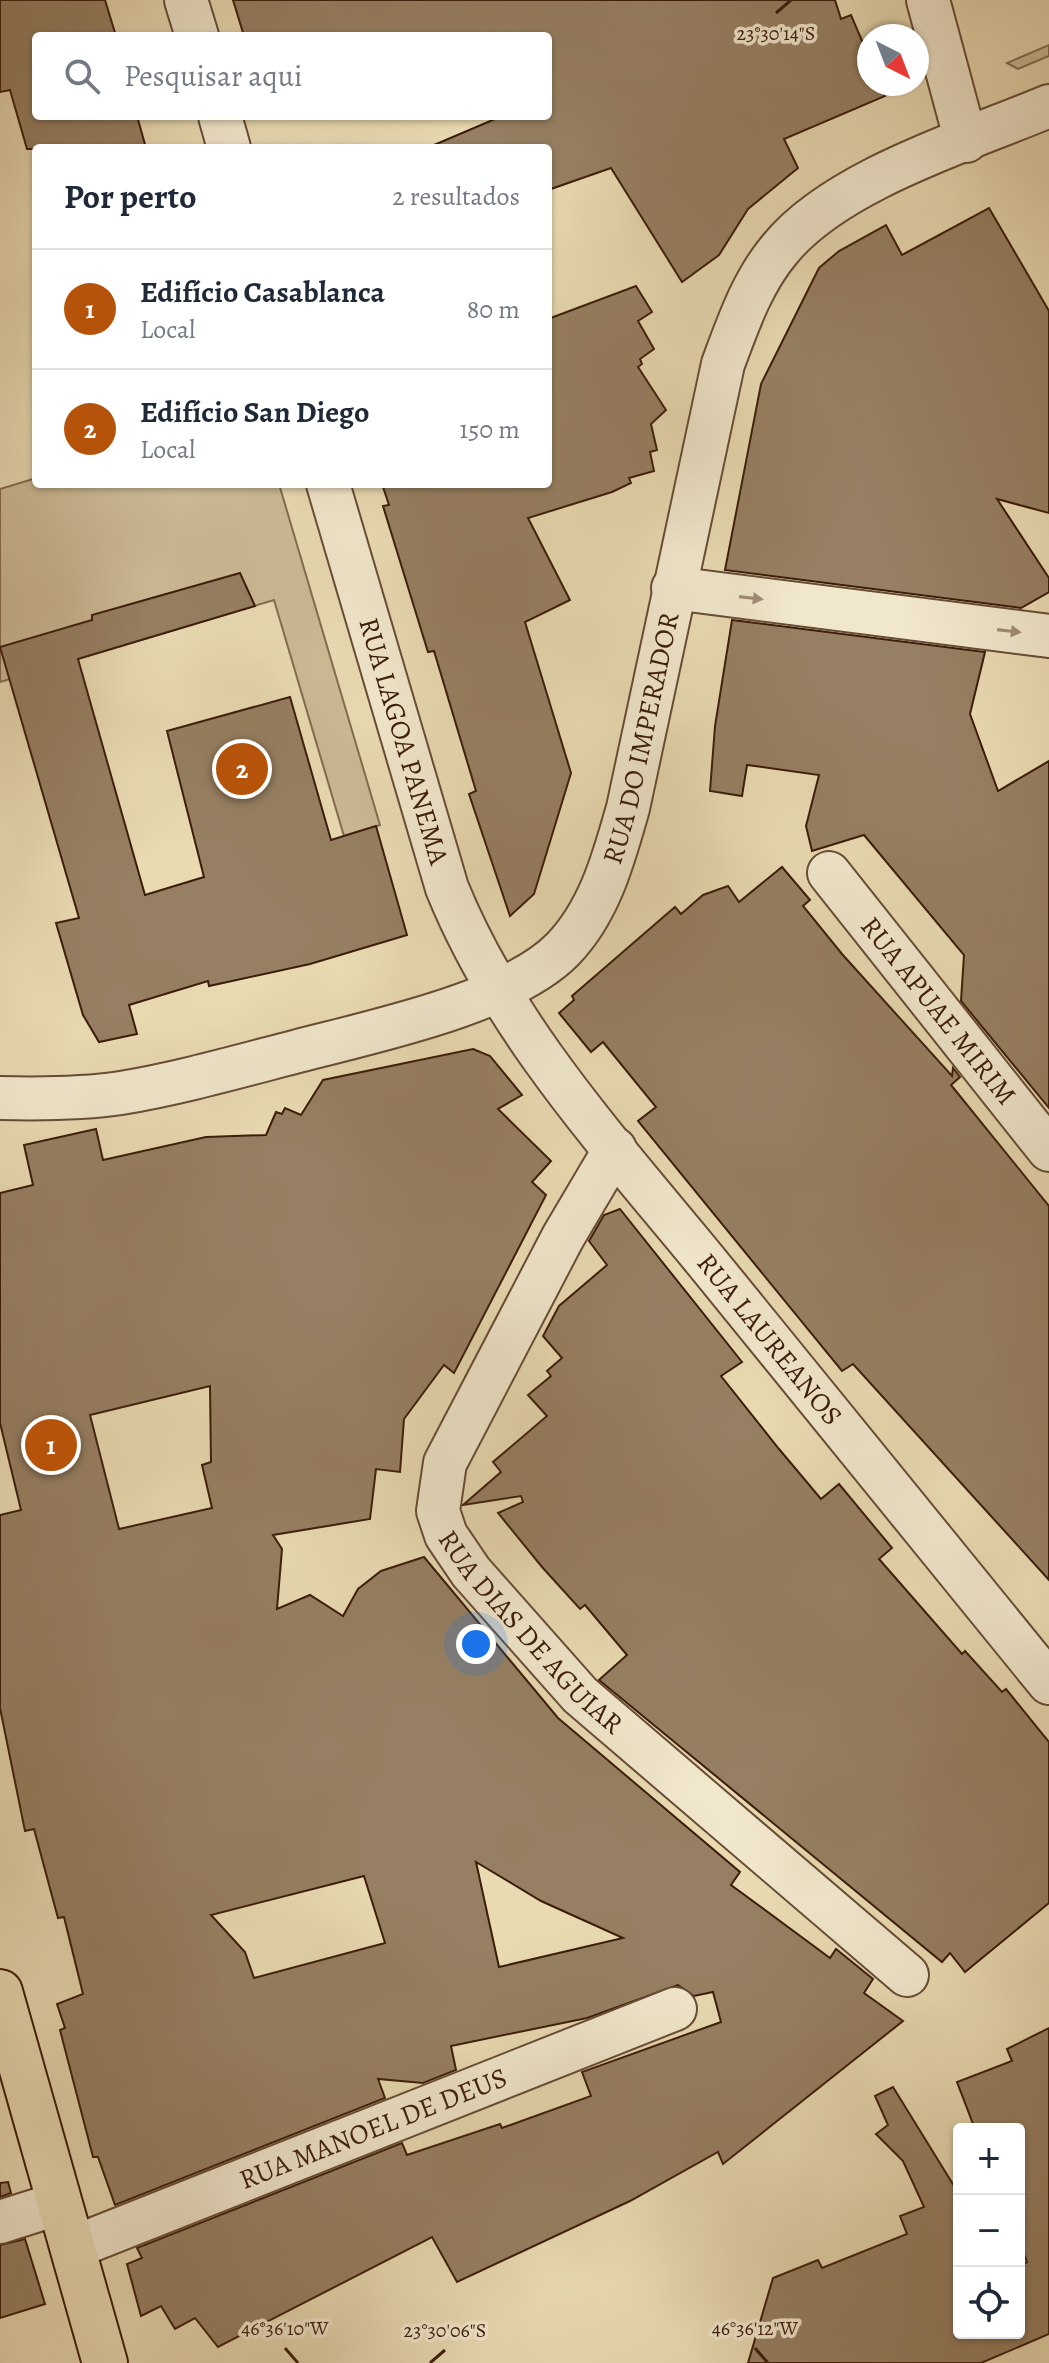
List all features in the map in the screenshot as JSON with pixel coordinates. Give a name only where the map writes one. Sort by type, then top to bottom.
[{"type":"main road","points":[[0,1992],[105,2363]]},
{"type":"street","points":[[186,0],[196,32]]},
{"type":"street","points":[[928,0],[966,141]]},
{"type":"street","name":"RUA DO IMPERADOR","points":[[0,1098],[93,1096],[195,1079],[406,1023],[498,990],[562,951],[583,923],[610,873],[628,808],[723,364],[750,294],[780,248],[851,192],[1049,106]]},
{"type":"street","points":[[221,120],[228,144]]},
{"type":"street","name":"RUA LAGOA PANEMA","points":[[329,488],[447,888],[465,932],[498,990]]},
{"type":"street","points":[[673,588],[1049,636]]},
{"type":"street","name":"RUA APUAE MIRIM","points":[[829,873],[1049,1150]]},
{"type":"street","name":"RUA LAUREANOS","points":[[498,990],[535,1048],[615,1149],[1049,1683]]},
{"type":"street","name":"RUA DIAS DE AGUIAR","points":[[615,1149],[563,1237],[445,1463],[438,1511],[446,1535],[471,1572],[580,1695],[907,1975]]},
{"type":"street","name":"RUA MANOEL DE DEUS","points":[[72,2248],[675,2009]]},
{"type":"street","points":[[0,2222],[60,2203]]},
{"type":"shaded area","points":[[1049,45],[1049,56],[1018,69],[1007,63]]},
{"type":"shaded area","points":[[32,479],[32,488],[280,488],[380,825],[344,836],[274,600],[0,682],[0,489]]},
{"type":"building","points":[[0,0],[105,0],[115,32],[32,32],[32,120],[138,120],[145,144],[32,144],[32,149],[27,149],[10,90],[0,92]]},
{"type":"building","points":[[233,0],[835,0],[841,19],[851,15],[857,29],[857,96],[885,96],[784,139],[798,168],[748,209],[719,255],[682,282],[611,168],[552,189],[552,144],[436,144],[493,120],[552,120],[552,32],[243,32]]},
{"type":"building","points":[[989,208],[1049,311],[1049,513],[997,499],[1049,578],[1049,592],[1021,608],[725,570],[761,384],[819,268],[839,251],[886,225],[902,255]]},
{"type":"building","points":[[636,286],[652,312],[638,321],[654,349],[640,359],[642,364],[638,367],[666,410],[651,424],[657,450],[650,452],[654,471],[629,478],[631,483],[612,492],[528,518],[570,600],[525,622],[571,773],[534,894],[510,916],[469,794],[476,791],[434,651],[428,652],[383,506],[389,505],[383,488],[552,488],[552,318]]},
{"type":"building","points":[[240,573],[255,606],[78,659],[145,895],[204,877],[167,731],[290,697],[331,840],[376,826],[407,935],[310,964],[209,986],[208,981],[129,1005],[137,1034],[99,1042],[83,1015],[56,923],[79,918],[0,647],[92,620],[92,615]]},
{"type":"building","points":[[732,620],[985,652],[970,714],[998,791],[1049,761],[1049,1108],[961,1001],[964,955],[864,835],[812,851],[806,826],[819,775],[747,765],[742,796],[710,791],[715,726]]},
{"type":"building","points":[[782,867],[810,900],[803,906],[842,954],[952,1076],[953,1068],[960,1077],[951,1085],[1049,1206],[1049,1580],[853,1364],[842,1371],[638,1121],[656,1107],[603,1042],[591,1052],[559,1013],[574,1000],[572,996],[675,907],[681,914],[703,895],[728,886],[739,902]]},
{"type":"building","points":[[473,1049],[490,1056],[522,1095],[498,1109],[551,1161],[532,1182],[546,1195],[454,1373],[444,1365],[404,1419],[400,1472],[376,1469],[370,1519],[273,1535],[282,1549],[277,1609],[310,1595],[343,1616],[358,1589],[381,1571],[424,1557],[558,1718],[740,1872],[731,1885],[830,1958],[836,1949],[873,1979],[864,1993],[903,2021],[723,2164],[718,2152],[630,2201],[457,2282],[432,2237],[218,2347],[195,2318],[175,2329],[161,2306],[141,2316],[127,2264],[142,2258],[137,2248],[402,2143],[407,2155],[500,2124],[502,2128],[591,2096],[582,2072],[721,2022],[713,1992],[694,1996],[678,1985],[587,2018],[451,2046],[456,2070],[423,2083],[378,2079],[385,2098],[115,2205],[98,2157],[93,2157],[60,2030],[65,2028],[57,2004],[83,1994],[64,1917],[58,1918],[34,1829],[25,1831],[0,1708],[0,1515],[21,1510],[0,1423],[0,1193],[33,1185],[24,1145],[96,1129],[103,1160],[206,1137],[266,1135],[276,1112],[282,1114],[285,1108],[301,1115],[323,1080]],"holes":[[[210,1386],[211,1462],[202,1465],[212,1508],[119,1529],[90,1415]],[[476,1862],[541,1901],[623,1938],[499,1967]],[[364,1876],[385,1943],[254,1978],[245,1952],[211,1915]]]},
{"type":"building","points":[[620,1209],[742,1362],[721,1376],[779,1449],[821,1499],[839,1484],[892,1548],[879,1559],[962,1654],[965,1651],[1002,1692],[1006,1689],[1049,1742],[1049,1903],[965,1972],[950,1953],[942,1962],[599,1680],[627,1655],[585,1605],[580,1609],[498,1513],[523,1502],[521,1496],[463,1505],[501,1472],[493,1462],[547,1416],[528,1395],[551,1376],[547,1371],[562,1358],[543,1336],[559,1306],[607,1265],[589,1241],[604,1215]]},
{"type":"building","points":[[1049,2028],[1049,2334],[981,2363],[748,2363],[773,2278],[818,2260],[822,2268],[907,2234],[900,2216],[924,2207],[903,2161],[876,2134],[888,2125],[875,2096],[893,2087],[953,2184],[953,2339],[1025,2339],[1025,2123],[973,2123],[957,2082],[1012,2061],[1007,2049]]},
{"type":"building","points":[[8,2182],[11,2193],[0,2197],[0,2183]]},
{"type":"building","points":[[25,2239],[45,2304],[0,2318],[0,2245]]},
{"type":"place","name":"Edifício San Diego","points":[[242,769]]},
{"type":"place","name":"Edifício Casablanca","points":[[51,1445]]}]
